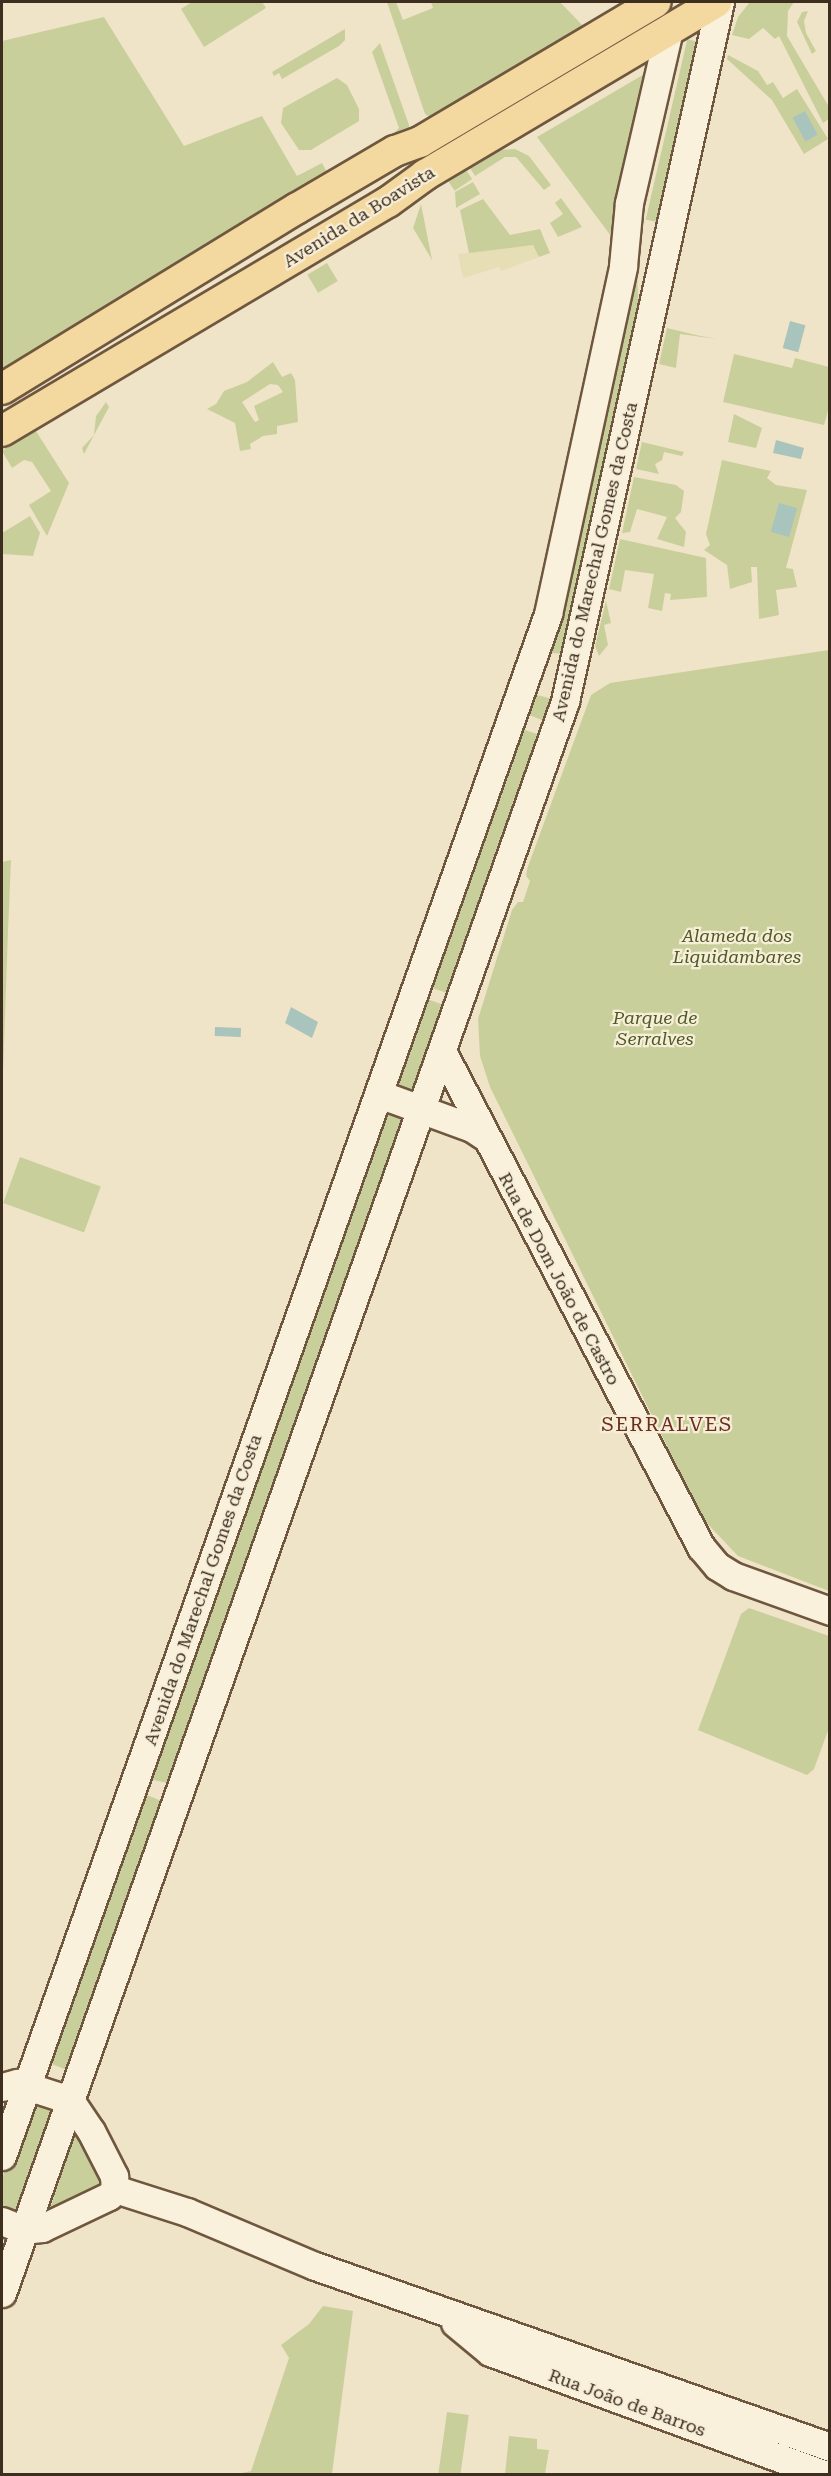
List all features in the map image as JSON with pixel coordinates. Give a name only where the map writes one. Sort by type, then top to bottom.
[{"type":"main road","name":"Avenida da Boavista","points":[[2,388],[296,209],[395,151],[420,142],[656,2]]},
{"type":"main road","name":"Avenida da Boavista","points":[[2,431],[378,208],[425,174],[672,16],[718,2]]},
{"type":"main road","name":"Avenida do Marechal Gomes da Costa","points":[[2,2293],[13,2225],[70,2100],[565,701],[670,232],[675,196],[718,2]]},
{"type":"main road","name":"Avenida do Marechal Gomes da Costa","points":[[2,2156],[14,2086],[379,1094],[548,614],[623,266],[629,203],[672,16]]},
{"type":"main road","points":[[627,229],[641,224],[670,232]]},
{"type":"main road","name":"Rua de Dom João de Castro","points":[[442,1050],[484,1136],[701,1547],[717,1566],[733,1576],[830,1611]]},
{"type":"main road","points":[[379,1094],[472,1128],[484,1136]]},
{"type":"main road","points":[[13,2225],[49,2225],[109,2196],[116,2188],[91,2131],[70,2100],[14,2086]]},
{"type":"main road","name":"Rua João de Barros","points":[[116,2188],[187,2212],[272,2249],[443,2312],[830,2446]]},
{"type":"main road","name":"Rua João de Barros","points":[[443,2312],[490,2352],[823,2475]]},
{"type":"shaded area","points":[[533,245],[539,257],[501,271],[499,267],[463,278],[458,254]]},
{"type":"green space","points":[[192,2],[262,2],[266,8],[204,47],[181,9]]},
{"type":"green space","points":[[387,2],[396,2],[403,20],[433,8],[431,2],[560,2],[584,27],[583,31],[433,119],[425,114]]},
{"type":"green space","points":[[750,2],[794,2],[788,11],[787,36],[829,107],[829,119],[823,123],[779,36],[775,39],[763,28],[749,39],[732,35],[738,17]]},
{"type":"green space","points":[[808,11],[804,21],[806,33],[816,51],[812,54],[797,22],[802,12]]},
{"type":"green space","points":[[104,17],[184,146],[262,116],[297,176],[322,163],[331,180],[2,374],[2,41]]},
{"type":"green space","points":[[345,29],[345,40],[339,46],[282,79],[279,73],[274,76],[272,72]]},
{"type":"green space","points":[[687,39],[699,42],[657,222],[646,220]]},
{"type":"green space","points":[[380,43],[409,125],[409,131],[397,142],[393,134],[399,128],[372,52]]},
{"type":"green space","points":[[728,55],[758,71],[767,85],[773,82],[783,98],[797,89],[828,139],[804,154],[772,100],[727,59]]},
{"type":"green space","points":[[653,69],[615,235],[611,236],[537,137]]},
{"type":"green space","points":[[337,78],[347,85],[359,109],[359,121],[311,150],[299,150],[281,123],[283,108]]},
{"type":"green space","points":[[515,149],[529,156],[551,185],[544,190],[516,157],[505,157],[475,176],[470,168],[499,150]]},
{"type":"green space","points":[[466,170],[472,179],[455,191],[449,182]]},
{"type":"green space","points":[[473,182],[480,194],[456,208],[455,192]]},
{"type":"green space","points":[[561,198],[582,227],[558,237],[550,223],[563,214],[555,203]]},
{"type":"green space","points":[[483,199],[510,235],[540,229],[550,253],[539,257],[533,245],[469,253],[460,210]]},
{"type":"green space","points":[[421,204],[432,260],[413,228]]},
{"type":"green space","points":[[636,253],[640,334],[568,654],[550,653],[547,666]]},
{"type":"green space","points":[[327,263],[338,281],[318,293],[307,275]]},
{"type":"green space","points":[[667,328],[717,339],[680,334],[676,368],[659,364]]},
{"type":"green space","points":[[734,354],[792,368],[795,358],[829,367],[829,407],[824,425],[723,402]]},
{"type":"green space","points":[[273,362],[282,377],[291,373],[295,380],[298,422],[277,426],[277,434],[263,436],[250,444],[251,449],[240,451],[235,423],[207,409],[216,404],[224,391],[247,382]],"holes":[[[270,384],[278,385],[283,392],[254,406],[259,420],[255,422],[242,402]]]},
{"type":"green space","points":[[106,402],[109,407],[84,454],[82,448],[94,435],[96,416]]},
{"type":"green space","points":[[734,414],[762,428],[756,448],[728,442]]},
{"type":"green space","points":[[34,428],[69,483],[47,536],[29,505],[51,491],[32,462],[24,460],[12,468],[2,451]]},
{"type":"green space","points":[[642,442],[684,452],[682,456],[664,452],[662,460],[655,464],[659,474],[636,469]]},
{"type":"green space","points":[[722,460],[771,471],[767,478],[776,485],[807,490],[786,568],[793,569],[797,587],[776,590],[779,615],[759,619],[757,567],[751,567],[752,582],[730,589],[727,565],[704,550],[710,545],[706,534]]},
{"type":"green space","points":[[634,477],[676,485],[684,491],[681,512],[675,518],[686,532],[684,547],[657,539],[667,517],[637,509],[630,532],[622,533]]},
{"type":"green space","points":[[30,516],[40,533],[33,556],[2,554],[2,533]]},
{"type":"green space","points":[[620,539],[706,558],[707,597],[670,600],[671,594],[665,593],[662,611],[648,608],[654,574],[625,570],[621,592],[609,589]]},
{"type":"green space","points":[[606,601],[611,623],[604,625],[608,645],[599,656],[595,646]]},
{"type":"green space","name":"Parque de Serralves","points":[[830,650],[829,1591],[738,1556],[703,1519],[490,1087],[480,1056],[478,1019],[512,910],[518,902],[523,902],[530,881],[526,876],[527,869],[591,695],[610,683]]},
{"type":"green space","points":[[541,682],[537,695],[557,700],[550,723],[521,712],[531,684]]},
{"type":"green space","points":[[516,727],[546,737],[523,800],[514,799],[500,843],[507,846],[454,995],[425,986],[493,795],[501,797],[517,751],[509,747]]},
{"type":"green space","points":[[11,860],[8,931],[2,1103],[2,862]]},
{"type":"green space","points":[[421,997],[450,1007],[420,1096],[390,1086]]},
{"type":"green space","points":[[382,1107],[408,1112],[168,1783],[153,1780],[150,1778]]},
{"type":"green space","points":[[20,1157],[101,1186],[84,1232],[3,1203]]},
{"type":"green space","points":[[749,1608],[829,1636],[829,1728],[814,1769],[807,1775],[698,1730],[741,1614]]},
{"type":"green space","points":[[142,1793],[164,1802],[72,2072],[44,2061],[64,2022]]},
{"type":"green space","points":[[31,2096],[60,2107],[20,2219],[2,2212],[2,2179]]},
{"type":"green space","points":[[77,2129],[101,2176],[100,2185],[49,2211]]},
{"type":"green space","points":[[323,2306],[353,2311],[332,2474],[237,2474],[251,2471],[289,2358],[281,2345],[309,2324]]},
{"type":"green space","points":[[447,2412],[469,2415],[461,2474],[438,2473]]},
{"type":"green space","points":[[509,2436],[537,2439],[537,2449],[549,2450],[545,2474],[505,2474]]},
{"type":"water","points":[[805,111],[818,135],[805,141],[793,118]]},
{"type":"water","points":[[790,321],[805,325],[798,352],[783,348]]},
{"type":"water","points":[[776,440],[804,448],[801,459],[773,453]]},
{"type":"water","points":[[779,503],[797,508],[789,537],[771,532]]},
{"type":"water","points":[[291,1007],[318,1022],[312,1038],[285,1023]]},
{"type":"water","points":[[215,1027],[241,1028],[241,1037],[215,1036]]},
{"type":"district","name":"SERRALVES","points":[[667,1424]]},
{"type":"park label","name":"Alameda dos Liquidambares","points":[[737,947]]}]
